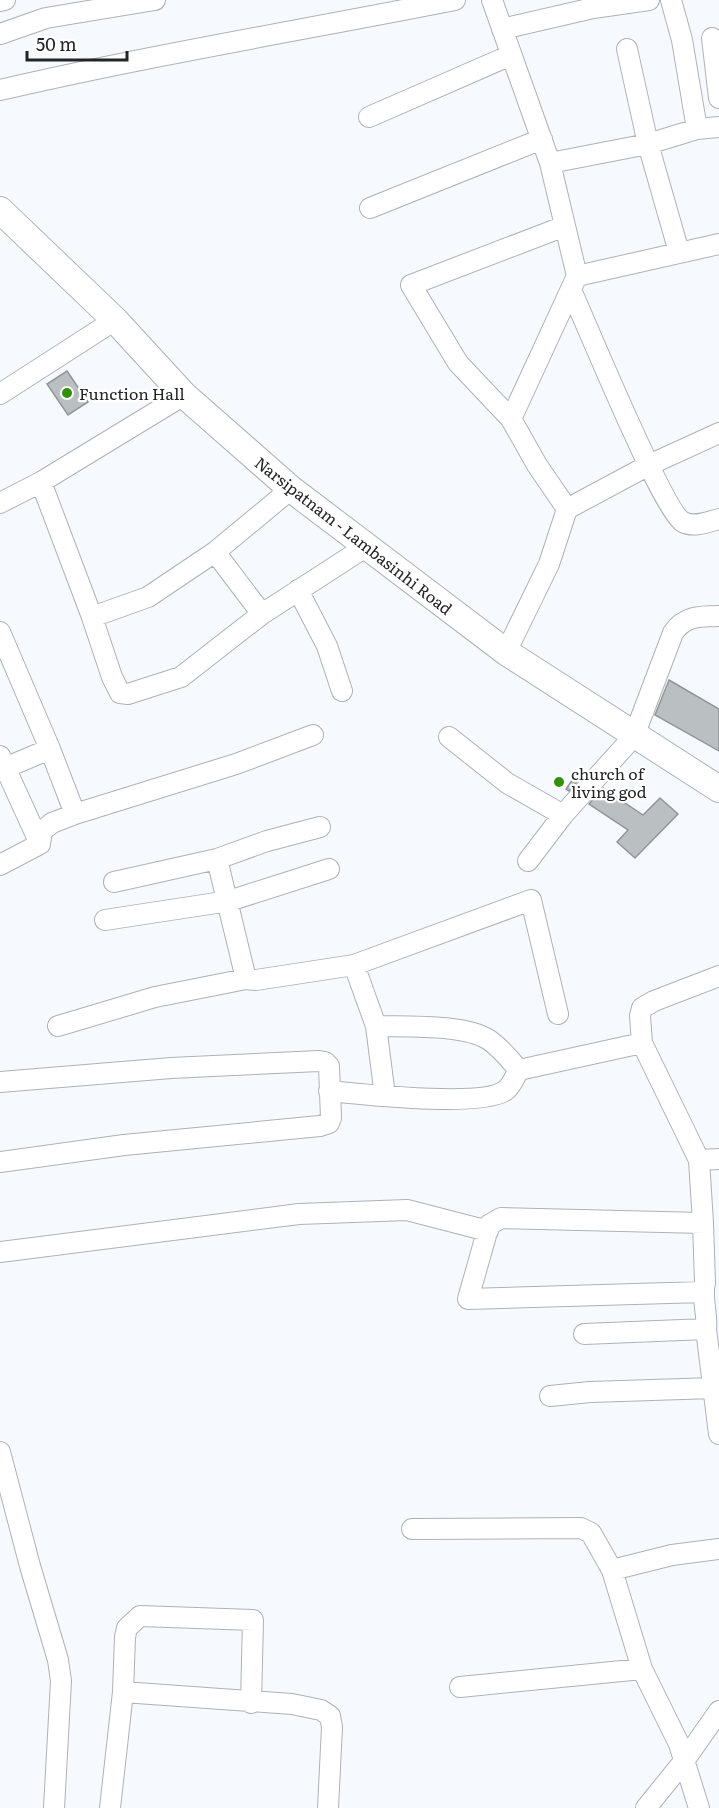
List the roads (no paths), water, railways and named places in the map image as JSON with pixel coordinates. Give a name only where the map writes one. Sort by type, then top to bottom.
[{"type":"main road","name":"Narsipatnam - Lambasinhi Road","points":[[2,215],[115,320],[184,395],[291,489],[506,652],[719,789]]},
{"type":"street","points":[[0,2],[5,0]]},
{"type":"street","points":[[0,34],[46,18],[155,0]]},
{"type":"street","points":[[0,90],[240,39],[343,23],[455,0]]},
{"type":"street","points":[[492,0],[550,163],[565,226],[574,283],[649,465],[675,514],[682,522],[691,525],[719,519]]},
{"type":"street","points":[[502,29],[593,8],[649,0]]},
{"type":"street","points":[[671,0],[682,40],[697,129]]},
{"type":"street","points":[[682,40],[715,38],[719,98]]},
{"type":"street","points":[[627,49],[648,144],[679,252]]},
{"type":"street","points":[[369,117],[511,55]]},
{"type":"street","points":[[550,163],[648,144],[697,129],[719,127]]},
{"type":"street","points":[[370,208],[542,140]]},
{"type":"street","points":[[565,226],[411,285],[458,363],[511,419],[537,465],[567,508]]},
{"type":"street","points":[[511,419],[574,283],[679,252],[719,244]]},
{"type":"street","points":[[0,394],[115,320]]},
{"type":"street","points":[[0,503],[41,482],[184,395]]},
{"type":"street","points":[[506,652],[549,564],[567,508],[649,465],[719,434]]},
{"type":"street","points":[[41,482],[120,693],[128,694],[181,677],[262,614],[367,546]]},
{"type":"street","points":[[92,617],[148,597],[215,552],[291,489]]},
{"type":"street","points":[[215,552],[262,614]]},
{"type":"street","points":[[298,590],[327,646],[342,691]]},
{"type":"street","points":[[528,861],[563,815],[634,736],[673,633],[680,622],[719,616]]},
{"type":"street","points":[[0,632],[75,814]]},
{"type":"street","points":[[40,844],[44,828],[75,814],[236,764],[313,735]]},
{"type":"street","points":[[449,737],[507,783],[563,815]]},
{"type":"street","points":[[40,844],[2,764],[50,749]]},
{"type":"street","points":[[114,882],[217,859],[267,841],[320,827]]},
{"type":"street","points":[[1,861],[40,844]]},
{"type":"street","points":[[217,859],[246,979]]},
{"type":"street","points":[[105,920],[229,901],[329,869]]},
{"type":"street","points":[[58,1026],[155,997],[246,979],[256,980],[354,965],[531,900],[558,1014]]},
{"type":"street","points":[[354,965],[376,1026],[385,1096]]},
{"type":"street","points":[[719,976],[654,1001],[642,1008],[640,1017],[642,1043],[699,1161],[705,1283],[703,1292],[708,1316],[706,1329],[719,1434]]},
{"type":"street","points":[[376,1026],[473,1033],[488,1039],[519,1070]]},
{"type":"street","points":[[330,1091],[385,1096],[473,1098],[505,1090],[519,1070],[642,1043]]},
{"type":"street","points":[[0,1082],[171,1068],[319,1061],[329,1066],[331,1118],[325,1126],[124,1145],[0,1162]]},
{"type":"street","points":[[699,1161],[719,1159]]},
{"type":"street","points":[[0,1252],[300,1214],[407,1210],[488,1231]]},
{"type":"street","points":[[703,1223],[501,1218],[489,1225],[468,1299],[703,1292]]},
{"type":"street","points":[[584,1334],[706,1329]]},
{"type":"street","points":[[550,1396],[590,1392],[714,1388]]},
{"type":"street","points":[[0,1452],[58,1660],[61,1681],[54,1808]]},
{"type":"street","points":[[412,1529],[581,1528],[591,1533],[612,1570],[642,1669],[679,1744],[699,1808]]},
{"type":"street","points":[[612,1570],[672,1555],[719,1549]]},
{"type":"street","points":[[110,1808],[128,1628],[140,1616],[253,1620],[251,1702]]},
{"type":"street","points":[[460,1687],[642,1669]]},
{"type":"street","points":[[123,1692],[292,1704],[321,1710],[330,1716],[332,1727],[328,1808]]},
{"type":"street","points":[[646,1808],[684,1761],[719,1711]]},
{"type":"place","name":"Function Hall","points":[[67,393]]},
{"type":"place","name":"church of living god","points":[[559,782]]}]
